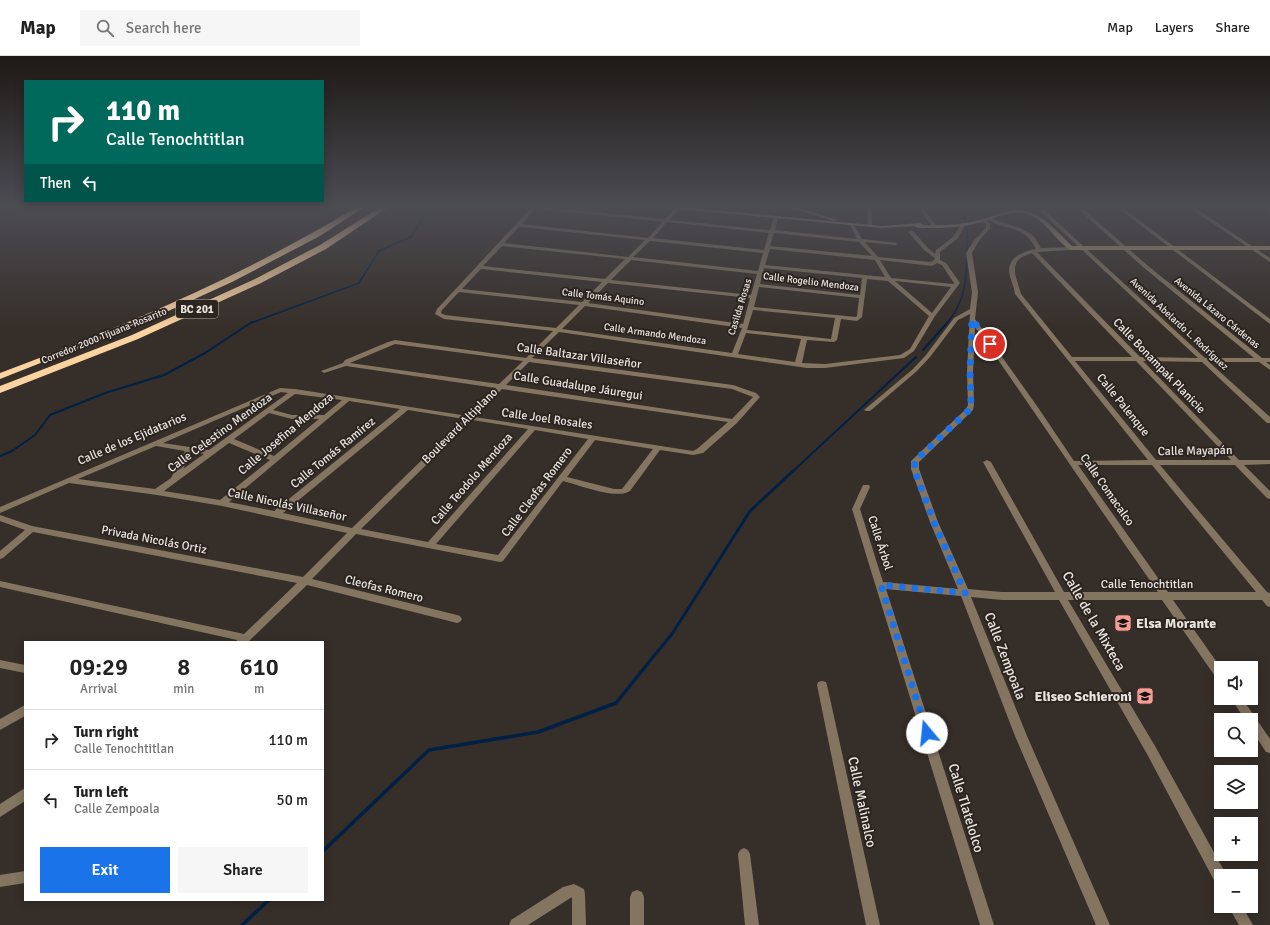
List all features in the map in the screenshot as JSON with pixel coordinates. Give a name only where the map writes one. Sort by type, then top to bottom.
[{"type":"highway","name":"Corredor 2000 Tijuana-Rosarito","points":[[0,376],[129,326],[239,276],[292,249]]},
{"type":"highway","name":"Corredor 2000 Tijuana-Rosarito","points":[[0,390],[135,337],[258,281],[319,249]]},
{"type":"street","points":[[458,290],[497,249]]},
{"type":"street","points":[[543,249],[760,273]]},
{"type":"street","name":"Boulevard Altiplano","points":[[243,640],[305,581],[639,249]]},
{"type":"street","points":[[762,249],[930,264],[936,261]]},
{"type":"street","name":"Casilda Rosas","points":[[734,355],[744,328],[767,249]]},
{"type":"street","points":[[868,249],[877,259],[888,278],[932,316]]},
{"type":"street","points":[[868,410],[915,370],[932,316],[957,283],[944,264],[936,261],[926,249]]},
{"type":"street","points":[[936,261],[938,250],[940,249]]},
{"type":"street","points":[[972,249],[970,253],[975,285],[972,319]]},
{"type":"street","name":"Calle Palenque","points":[[1061,249],[1036,250],[1023,254],[1013,262],[1012,272],[1018,294],[1154,464],[1268,598]]},
{"type":"street","name":"Avenida Abelardo L. Rodríguez","points":[[1083,249],[1270,421]]},
{"type":"street","points":[[1107,249],[1209,249]]},
{"type":"street","name":"Avenida Lázaro Cárdenas","points":[[1127,249],[1145,266],[1270,368]]},
{"type":"street","points":[[1173,249],[1270,322]]},
{"type":"street","points":[[1254,249],[1270,260]]},
{"type":"street","name":"Calle Bonampak Planicie","points":[[1036,250],[1136,358],[1270,496]]},
{"type":"street","points":[[481,266],[752,297]]},
{"type":"street","points":[[762,266],[955,286]]},
{"type":"street","points":[[750,308],[838,318],[859,318],[865,276]]},
{"type":"street","name":"Calle Rogelio Mendoza","points":[[756,285],[863,297]]},
{"type":"street","name":"Calle Tomás Aquino","points":[[458,290],[583,304],[804,338],[833,340],[838,318]]},
{"type":"street","name":"Calle Armando Mendoza","points":[[458,290],[438,310],[438,314],[444,317],[557,330],[816,367],[902,357],[920,353]]},
{"type":"street","points":[[920,353],[956,319],[974,309]]},
{"type":"street","name":"Calle Zempoala","points":[[972,319],[970,372],[971,405],[969,410],[915,461],[914,469],[934,522],[965,593],[1021,736],[1103,925]]},
{"type":"street","name":"Calle Comacalco","points":[[972,319],[1035,407],[1072,463],[1214,666]]},
{"type":"street","points":[[798,365],[804,338]]},
{"type":"street","name":"Calle Baltazar Villaseñor","points":[[346,364],[347,361],[393,342],[733,387],[754,394],[757,397],[756,399],[734,421]]},
{"type":"street","points":[[1070,359],[1136,358],[1270,360]]},
{"type":"street","points":[[324,371],[346,364]]},
{"type":"street","name":"Calle Guadalupe Jáuregui","points":[[346,364],[734,421]]},
{"type":"street","name":"Calle Joel Rosales","points":[[274,391],[295,391],[693,453],[698,452],[734,421]]},
{"type":"street","name":"Calle de los Ejidatarios","points":[[0,510],[156,444],[274,391]]},
{"type":"street","name":"Calle Celestino Mendoza","points":[[157,492],[295,391]]},
{"type":"street","name":"Calle Josefina Mendoza","points":[[222,503],[348,399]]},
{"type":"street","name":"Calle Tomás Ramírez","points":[[275,515],[405,409]]},
{"type":"street","points":[[268,411],[292,416],[326,417]]},
{"type":"street","name":"Calle Teodolo Mendoza","points":[[430,545],[533,428]]},
{"type":"street","name":"Calle Cleofas Romero","points":[[498,559],[502,557],[593,437]]},
{"type":"street","points":[[229,440],[275,459]]},
{"type":"street","points":[[156,444],[210,453]]},
{"type":"street","points":[[561,478],[614,492],[624,492],[658,447]]},
{"type":"street","points":[[173,480],[190,449]]},
{"type":"street","name":"Calle de la Mixteca","points":[[987,462],[1062,597],[1151,750],[1216,869]]},
{"type":"street","name":"Calle Mayapán","points":[[1072,463],[1154,464],[1270,462]]},
{"type":"street","name":"Calle Nicolás Villaseñor","points":[[69,480],[157,492],[222,503],[275,515],[498,559]]},
{"type":"street","name":"Calle Árbol","points":[[866,486],[856,509],[881,585]]},
{"type":"street","name":"Privada Nicolás Ortiz","points":[[0,518],[31,529],[305,581]]},
{"type":"street","points":[[0,556],[31,529]]},
{"type":"street","name":"Cleofas Romero","points":[[305,581],[457,619]]},
{"type":"street","points":[[0,584],[243,640]]},
{"type":"street","name":"Calle Tenochtitlan","points":[[881,585],[1002,596],[1166,596],[1268,598]]},
{"type":"street","name":"Calle Tlatelolco","points":[[881,585],[987,925]]},
{"type":"street","points":[[0,664],[24,669]]},
{"type":"street","name":"Calle Malinalco","points":[[822,685],[873,925]]},
{"type":"street","points":[[0,725],[24,711]]},
{"type":"street","points":[[1258,730],[1270,748]]},
{"type":"street","points":[[0,811],[24,795]]},
{"type":"street","points":[[744,854],[752,925]]},
{"type":"street","points":[[0,881],[24,877]]},
{"type":"street","points":[[516,925],[568,892],[574,890],[579,894],[579,925]]},
{"type":"street","points":[[637,897],[637,925]]},
{"type":"street","points":[[1239,913],[1246,925]]},
{"type":"waterway","points":[[251,323],[359,283],[379,251],[385,249]]},
{"type":"waterway","points":[[947,323],[955,313],[964,290],[967,266],[967,249]]},
{"type":"waterway","points":[[0,456],[12,451],[35,435],[50,415],[105,393],[164,375],[205,353],[252,322]]},
{"type":"waterway","points":[[923,350],[948,322]]},
{"type":"waterway","points":[[792,472],[916,357]]},
{"type":"waterway","points":[[644,668],[672,634],[750,511],[793,471]]},
{"type":"waterway","points":[[324,850],[429,750],[538,732],[616,703],[645,667]]},
{"type":"waterway","points":[[242,925],[268,901]]},
{"type":"place","name":"Elsa Morante","points":[[1123,623]]},
{"type":"place","name":"Eliseo Schieroni","points":[[1145,696]]},
{"type":"route","points":[[927,733],[881,585],[965,593],[934,522],[914,469],[914,465],[915,461],[969,410],[971,405],[970,372],[972,319],[990,344]]}]
